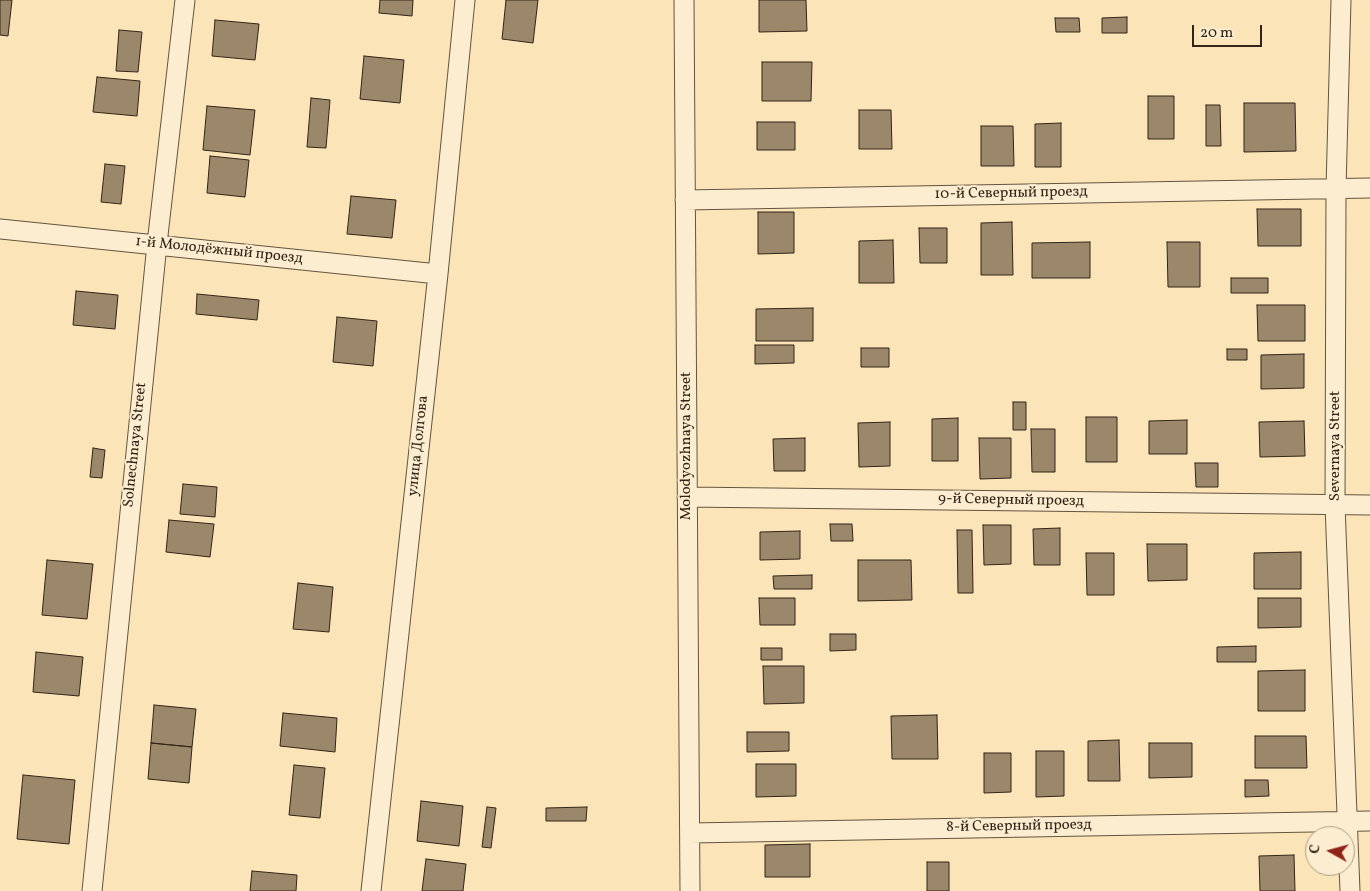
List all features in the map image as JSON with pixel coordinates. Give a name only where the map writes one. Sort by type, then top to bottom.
[{"type":"street","name":"Solnechnaya Street","points":[[92,891],[157,244],[185,0]]},
{"type":"street","name":"улица Долгова","points":[[371,891],[438,274],[465,0]]},
{"type":"street","name":"Molodyozhnaya Street","points":[[684,0],[690,891]]},
{"type":"street","name":"Severnaya Street","points":[[1341,0],[1336,188],[1335,505],[1350,891]]},
{"type":"street","name":"10-й Северный проезд","points":[[685,200],[1370,188]]},
{"type":"street","name":"1-й Молодёжный проезд","points":[[0,229],[438,274]]},
{"type":"street","name":"9-й Северный проезд","points":[[688,497],[1370,505]]},
{"type":"street","name":"8-й Северный проезд","points":[[691,833],[1370,821]]},
{"type":"building","points":[[0,0],[12,0],[8,36],[0,35]]},
{"type":"building","points":[[380,0],[413,0],[412,16],[379,13]]},
{"type":"building","points":[[506,0],[538,0],[533,43],[502,39]]},
{"type":"building","points":[[759,0],[806,0],[807,31],[759,32]]},
{"type":"building","points":[[1127,17],[1127,33],[1102,33],[1102,18]]},
{"type":"building","points":[[1055,18],[1079,18],[1080,32],[1056,32]]},
{"type":"building","points":[[215,20],[259,24],[255,60],[212,56]]},
{"type":"building","points":[[119,30],[142,32],[138,72],[116,71]]},
{"type":"building","points":[[364,56],[404,60],[400,103],[360,99]]},
{"type":"building","points":[[762,62],[812,62],[811,101],[762,101]]},
{"type":"building","points":[[97,77],[140,81],[137,116],[93,112]]},
{"type":"building","points":[[1148,96],[1174,96],[1174,139],[1148,139]]},
{"type":"building","points":[[311,98],[330,100],[326,148],[307,147]]},
{"type":"building","points":[[1244,103],[1295,103],[1296,151],[1244,152]]},
{"type":"building","points":[[1206,105],[1220,105],[1221,146],[1206,146]]},
{"type":"building","points":[[207,106],[255,110],[250,155],[203,150]]},
{"type":"building","points":[[859,110],[891,110],[892,149],[859,149]]},
{"type":"building","points":[[757,122],[795,122],[795,150],[757,150]]},
{"type":"building","points":[[1061,123],[1061,167],[1035,167],[1035,124]]},
{"type":"building","points":[[981,126],[1013,126],[1014,166],[981,166]]},
{"type":"building","points":[[210,156],[249,160],[245,197],[207,193]]},
{"type":"building","points":[[105,164],[125,166],[121,204],[101,202]]},
{"type":"building","points":[[351,196],[396,200],[392,238],[347,234]]},
{"type":"building","points":[[1257,209],[1301,209],[1301,246],[1258,246]]},
{"type":"building","points":[[758,212],[794,212],[794,253],[758,254]]},
{"type":"building","points":[[1012,222],[1013,275],[981,275],[981,223]]},
{"type":"building","points":[[919,228],[947,228],[947,263],[920,263]]},
{"type":"building","points":[[893,240],[894,283],[859,283],[859,241]]},
{"type":"building","points":[[1090,242],[1090,278],[1032,278],[1032,243]]},
{"type":"building","points":[[1167,242],[1200,242],[1200,287],[1168,287]]},
{"type":"building","points":[[1231,278],[1268,278],[1268,293],[1231,293]]},
{"type":"building","points":[[76,291],[118,295],[115,329],[73,325]]},
{"type":"building","points":[[197,294],[259,300],[257,320],[196,314]]},
{"type":"building","points":[[1257,305],[1305,305],[1305,341],[1258,341]]},
{"type":"building","points":[[813,308],[813,341],[756,341],[756,309]]},
{"type":"building","points":[[337,317],[377,321],[373,366],[333,362]]},
{"type":"building","points":[[755,345],[794,345],[794,363],[755,364]]},
{"type":"building","points":[[861,348],[889,348],[889,367],[861,367]]},
{"type":"building","points":[[1227,349],[1247,349],[1247,360],[1227,360]]},
{"type":"building","points":[[1304,354],[1304,388],[1261,389],[1261,355]]},
{"type":"building","points":[[1013,402],[1026,402],[1026,430],[1013,430]]},
{"type":"building","points":[[1086,417],[1117,417],[1117,462],[1086,462]]},
{"type":"building","points":[[958,418],[958,461],[932,461],[932,419]]},
{"type":"building","points":[[1187,420],[1187,454],[1149,454],[1149,421]]},
{"type":"building","points":[[1304,421],[1305,456],[1260,457],[1259,422]]},
{"type":"building","points":[[890,422],[890,466],[859,467],[858,423]]},
{"type":"building","points":[[1031,429],[1055,429],[1055,472],[1032,472]]},
{"type":"building","points":[[805,438],[805,471],[774,471],[773,439]]},
{"type":"building","points":[[979,438],[1011,438],[1011,478],[980,479]]},
{"type":"building","points":[[93,448],[105,450],[102,478],[90,477]]},
{"type":"building","points":[[1195,463],[1218,463],[1218,487],[1196,487]]},
{"type":"building","points":[[183,484],[217,487],[215,517],[180,514]]},
{"type":"building","points":[[169,520],[214,524],[210,557],[166,552]]},
{"type":"building","points":[[830,524],[852,524],[853,541],[831,541]]},
{"type":"building","points":[[983,525],[1011,525],[1011,564],[984,565]]},
{"type":"building","points":[[1060,528],[1060,565],[1034,565],[1033,529]]},
{"type":"building","points":[[957,530],[972,530],[973,593],[958,593]]},
{"type":"building","points":[[800,531],[800,559],[760,560],[760,532]]},
{"type":"building","points":[[1147,544],[1187,544],[1187,580],[1148,581]]},
{"type":"building","points":[[1301,552],[1301,589],[1254,589],[1254,553]]},
{"type":"building","points":[[1086,553],[1114,553],[1114,595],[1087,595]]},
{"type":"building","points":[[47,560],[93,564],[87,619],[42,615]]},
{"type":"building","points":[[858,560],[911,560],[912,600],[858,601]]},
{"type":"building","points":[[812,575],[812,589],[774,589],[773,576]]},
{"type":"building","points":[[298,583],[333,587],[329,632],[293,629]]},
{"type":"building","points":[[759,598],[795,598],[795,625],[760,625]]},
{"type":"building","points":[[1258,598],[1301,598],[1301,627],[1258,628]]},
{"type":"building","points":[[830,634],[856,634],[856,650],[830,651]]},
{"type":"building","points":[[1256,646],[1256,662],[1217,662],[1217,647]]},
{"type":"building","points":[[761,648],[782,648],[782,660],[761,660]]},
{"type":"building","points":[[36,652],[83,657],[79,696],[33,692]]},
{"type":"building","points":[[763,666],[804,666],[804,703],[764,704]]},
{"type":"building","points":[[1305,670],[1305,711],[1258,711],[1258,671]]},
{"type":"building","points":[[154,705],[196,709],[192,747],[151,743]]},
{"type":"building","points":[[283,713],[337,718],[335,752],[280,746]]},
{"type":"building","points":[[937,715],[938,759],[892,759],[891,716]]},
{"type":"building","points":[[747,732],[789,732],[789,751],[747,752]]},
{"type":"building","points":[[1255,736],[1306,736],[1307,768],[1255,768]]},
{"type":"building","points":[[1119,740],[1120,781],[1088,781],[1088,741]]},
{"type":"building","points":[[151,743],[192,747],[189,783],[148,779]]},
{"type":"building","points":[[1149,743],[1192,743],[1192,777],[1149,778]]},
{"type":"building","points":[[1036,751],[1064,751],[1064,796],[1036,797]]},
{"type":"building","points":[[984,753],[1011,753],[1011,792],[984,793]]},
{"type":"building","points":[[756,764],[796,764],[796,796],[756,797]]},
{"type":"building","points":[[294,765],[325,768],[320,818],[289,815]]},
{"type":"building","points":[[23,775],[75,780],[69,844],[17,839]]},
{"type":"building","points":[[1245,780],[1268,780],[1269,796],[1245,797]]},
{"type":"building","points":[[421,801],[463,806],[459,846],[417,841]]},
{"type":"building","points":[[487,807],[496,808],[491,848],[482,847]]},
{"type":"building","points":[[587,807],[586,821],[546,821],[546,808]]},
{"type":"building","points":[[810,844],[810,877],[765,877],[765,845]]},
{"type":"building","points":[[1294,855],[1295,891],[1260,891],[1259,856]]},
{"type":"building","points":[[426,859],[466,864],[463,891],[422,891]]},
{"type":"building","points":[[927,862],[949,862],[949,891],[927,891]]},
{"type":"building","points":[[252,871],[297,875],[296,891],[250,891]]}]
